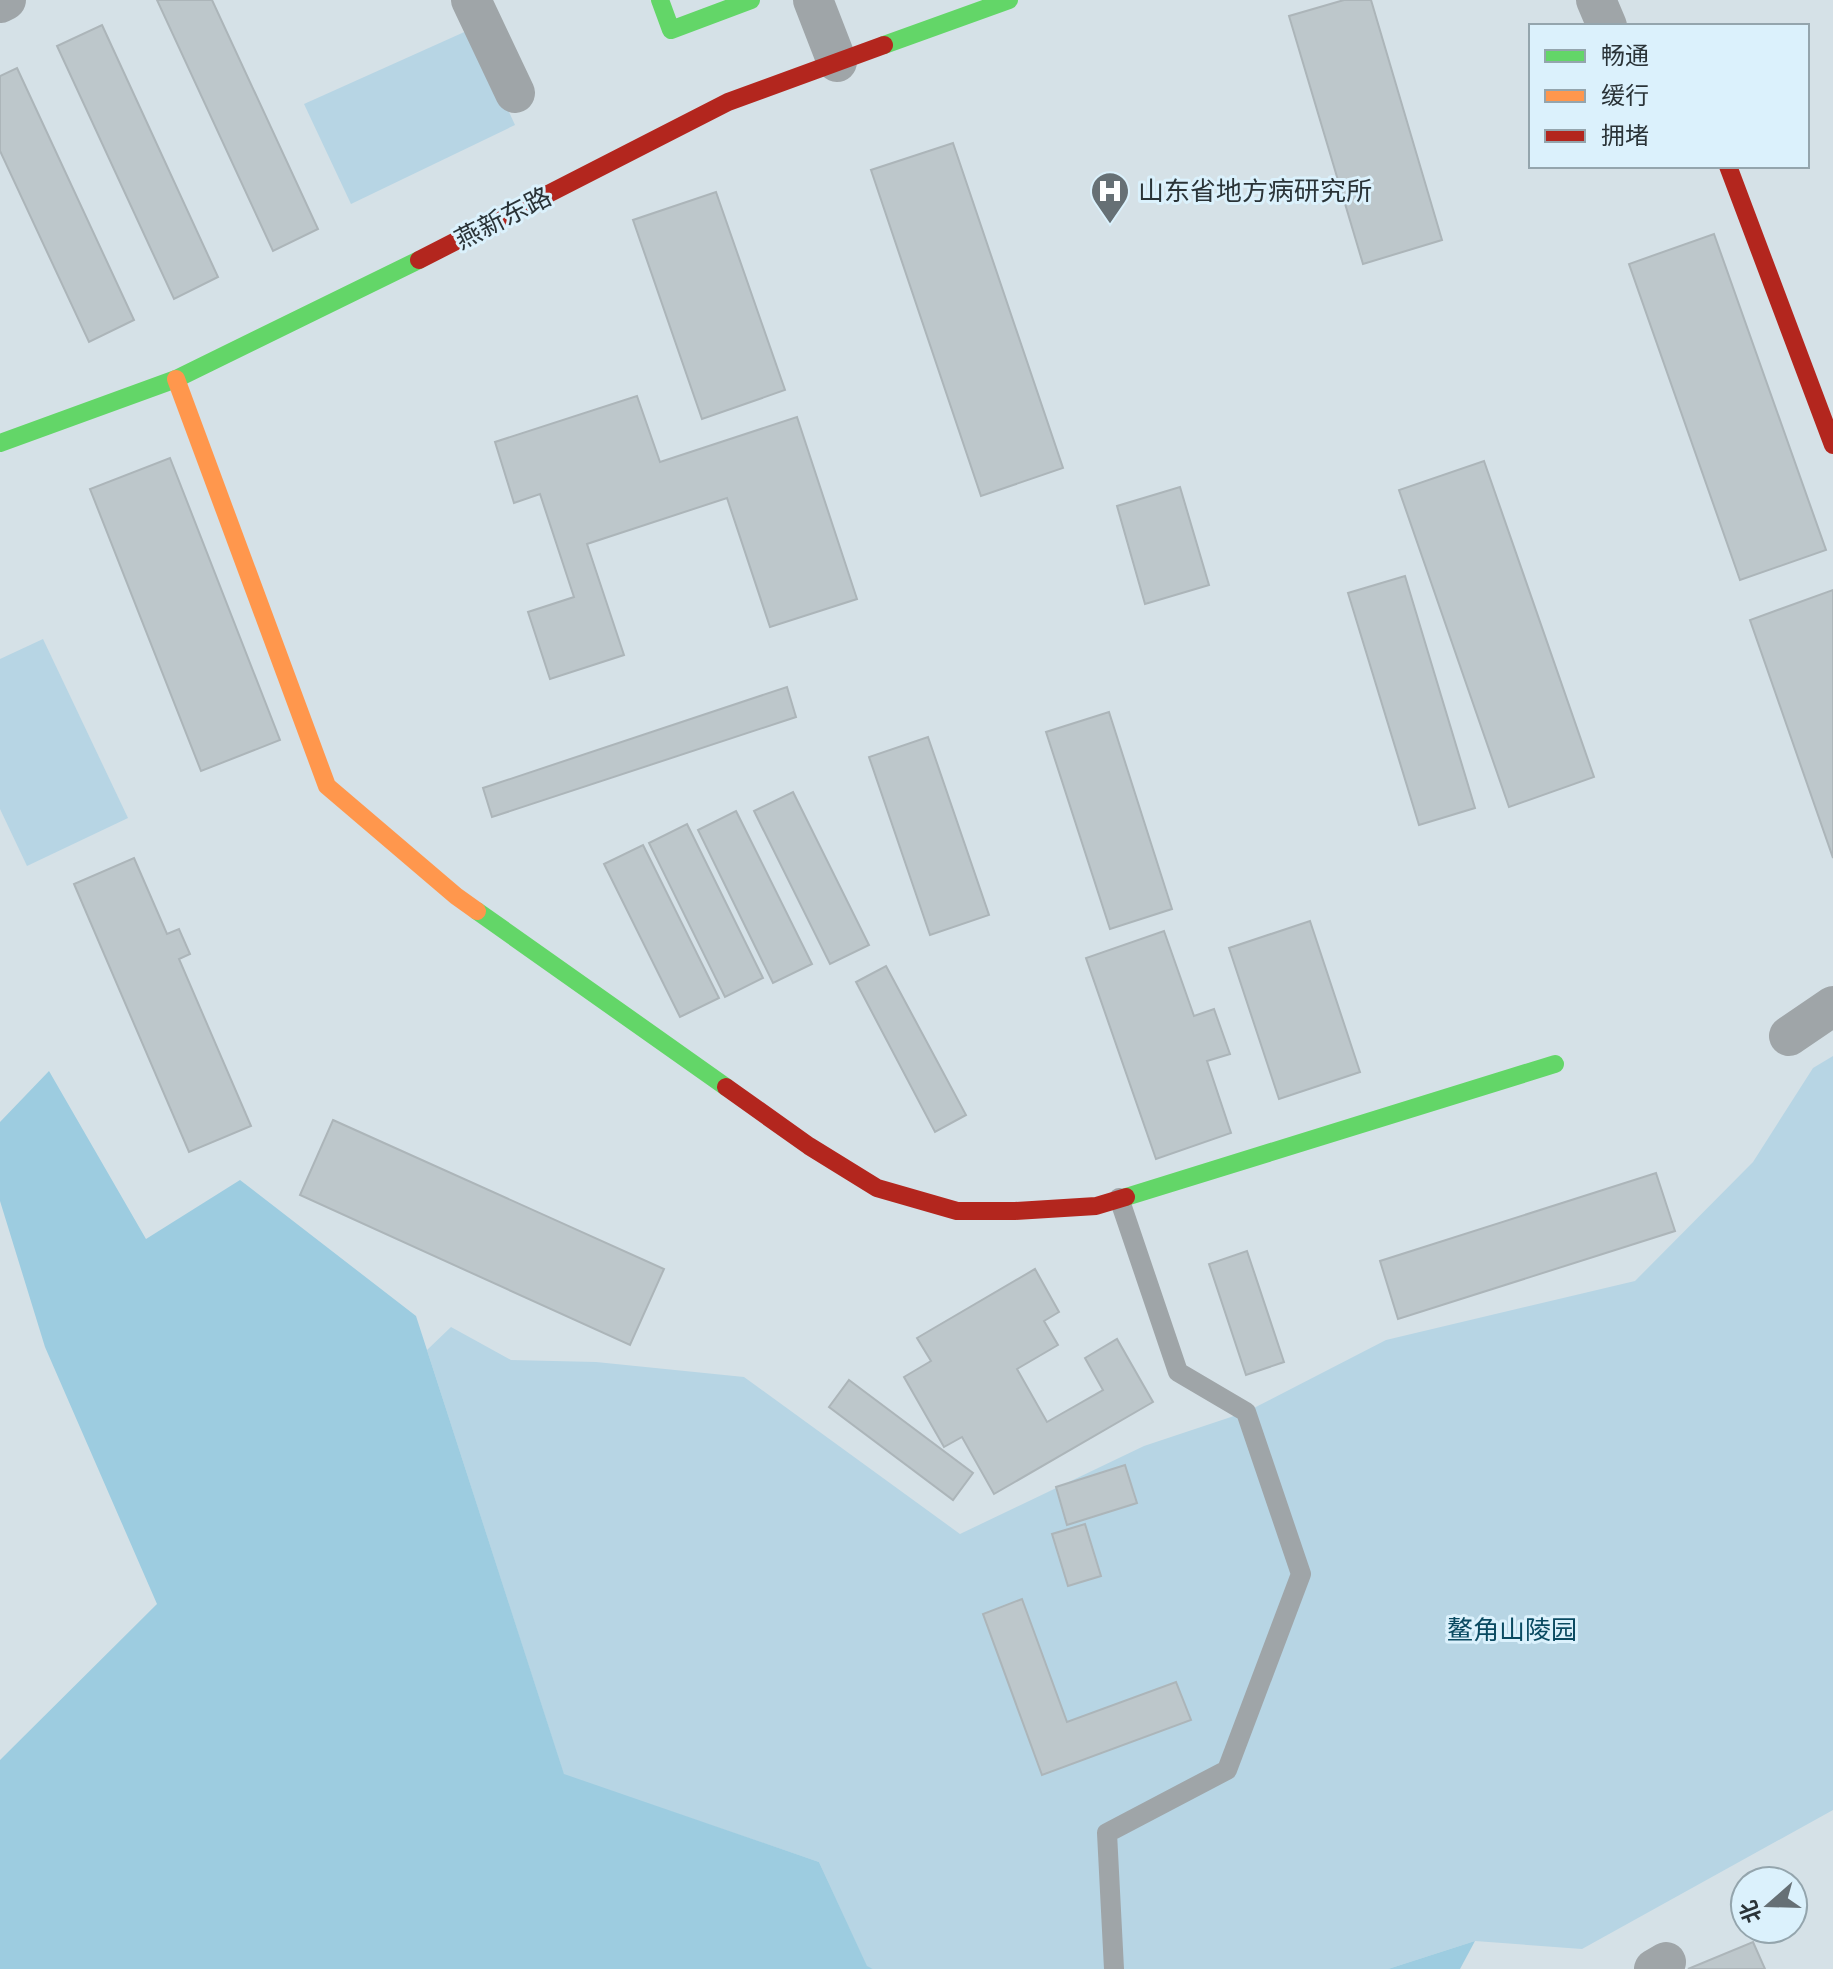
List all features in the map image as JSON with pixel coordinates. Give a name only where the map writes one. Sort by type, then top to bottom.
[{"type":"street","points":[[0,3],[6,0]]},
{"type":"street","points":[[471,0],[515,93]]},
{"type":"street","points":[[660,0],[671,30],[751,0]]},
{"type":"street","points":[[813,0],[837,62]]},
{"type":"street","name":"燕新东路","points":[[0,443],[176,379],[394,273],[728,102],[1009,0]]},
{"type":"street","points":[[1596,0],[1606,24]]},
{"type":"street","points":[[1729,168],[1831,436]]},
{"type":"street","points":[[176,379],[327,786],[456,896],[809,1146],[877,1188],[957,1211],[1096,1206],[1555,1064]]},
{"type":"street","points":[[1789,1036],[1833,1006]]},
{"type":"lane","points":[[1114,1969],[1107,1833],[1227,1770],[1301,1574],[1246,1412],[1178,1372],[1119,1198]]},
{"type":"green space","points":[[471,29],[515,125],[351,204],[304,104]]},
{"type":"green space","points":[[43,639],[128,818],[27,866],[0,809],[0,659]]},
{"type":"green space","name":"鳌角山陵园","points":[[1833,1056],[1833,1810],[1582,1949],[1475,1941],[1388,1969],[873,1969],[867,1967],[819,1862],[564,1775],[427,1350],[451,1327],[511,1360],[596,1362],[744,1377],[960,1534],[1144,1446],[1246,1412],[1386,1340],[1635,1281],[1753,1162],[1813,1068]]},
{"type":"shaded area","points":[[49,1071],[146,1239],[240,1180],[416,1316],[564,1774],[819,1862],[867,1966],[873,1969],[0,1969],[0,1760],[157,1604],[45,1347],[0,1201],[0,1122]]},
{"type":"shaded area","points":[[1475,1941],[1460,1969],[1388,1969]]},
{"type":"building","points":[[157,0],[212,0],[318,229],[273,251]]},
{"type":"building","points":[[1344,0],[1371,0],[1442,240],[1363,264],[1289,16]]},
{"type":"building","points":[[102,25],[218,277],[174,299],[57,46]]},
{"type":"building","points":[[17,68],[134,320],[89,342],[0,151],[0,76]]},
{"type":"building","points":[[953,143],[1063,468],[981,496],[871,170]]},
{"type":"building","points":[[716,192],[785,390],[702,419],[633,220]]},
{"type":"building","points":[[1714,234],[1826,550],[1740,580],[1629,264]]},
{"type":"building","points":[[637,396],[660,462],[797,417],[857,599],[770,627],[727,498],[587,544],[624,655],[550,679],[528,612],[574,597],[540,494],[514,503],[495,442]]},
{"type":"building","points":[[170,458],[280,740],[201,771],[90,489]]},
{"type":"building","points":[[1484,461],[1594,777],[1509,807],[1399,490]]},
{"type":"building","points":[[1180,487],[1209,585],[1145,604],[1117,506]]},
{"type":"building","points":[[1405,576],[1475,808],[1419,825],[1348,593]]},
{"type":"building","points":[[1833,590],[1833,858],[1750,620]]},
{"type":"building","points":[[787,687],[796,717],[492,817],[483,788]]},
{"type":"building","points":[[1109,712],[1172,909],[1110,929],[1046,732]]},
{"type":"building","points":[[928,737],[989,915],[930,935],[869,757]]},
{"type":"building","points":[[793,792],[869,945],[830,964],[754,811]]},
{"type":"building","points":[[736,811],[812,964],[773,983],[698,830]]},
{"type":"building","points":[[687,824],[763,978],[725,997],[649,843]]},
{"type":"building","points":[[643,845],[719,998],[680,1017],[604,864]]},
{"type":"building","points":[[134,858],[167,934],[179,929],[190,954],[179,959],[251,1126],[189,1152],[74,884]]},
{"type":"building","points":[[1310,921],[1360,1072],[1279,1099],[1229,948]]},
{"type":"building","points":[[1164,931],[1194,1016],[1214,1009],[1230,1054],[1207,1061],[1231,1133],[1156,1159],[1086,958]]},
{"type":"building","points":[[886,966],[966,1115],[935,1132],[856,982]]},
{"type":"building","points":[[333,1120],[664,1269],[630,1345],[300,1195]]},
{"type":"building","points":[[1656,1173],[1675,1231],[1398,1319],[1380,1261]]},
{"type":"building","points":[[1247,1251],[1284,1362],[1246,1375],[1209,1264]]},
{"type":"building","points":[[1035,1269],[1059,1312],[1044,1321],[1058,1345],[1017,1369],[1047,1422],[1103,1390],[1085,1358],[1117,1339],[1153,1402],[994,1494],[962,1437],[944,1447],[904,1377],[931,1361],[917,1338]]},
{"type":"building","points":[[849,1380],[973,1473],[953,1500],[829,1407]]},
{"type":"building","points":[[1125,1465],[1137,1503],[1067,1525],[1056,1487]]},
{"type":"building","points":[[1085,1524],[1101,1576],[1068,1586],[1052,1534]]},
{"type":"building","points":[[1022,1599],[1067,1722],[1176,1682],[1191,1720],[1042,1775],[983,1614]]},
{"type":"building","points":[[1746,1945],[1754,1945],[1765,1969],[1688,1969]]},
{"type":"traffic: fast","points":[[660,0],[671,30],[751,0]]},
{"type":"traffic: fast","points":[[884,45],[1009,0]]},
{"type":"traffic: fast","points":[[0,443],[176,379],[419,260]]},
{"type":"traffic: fast","points":[[477,911],[726,1087]]},
{"type":"traffic: fast","points":[[1126,1197],[1555,1064]]},
{"type":"traffic: slow","points":[[176,379],[327,786],[477,911]]},
{"type":"traffic: jam","points":[[419,260],[728,102],[884,45]]},
{"type":"traffic: jam","points":[[1729,168],[1833,445]]},
{"type":"traffic: jam","points":[[726,1087],[809,1146],[877,1188],[957,1211],[1096,1206],[1126,1197]]},
{"type":"place","name":"山东省地方病研究所","points":[[1110,225]]}]
